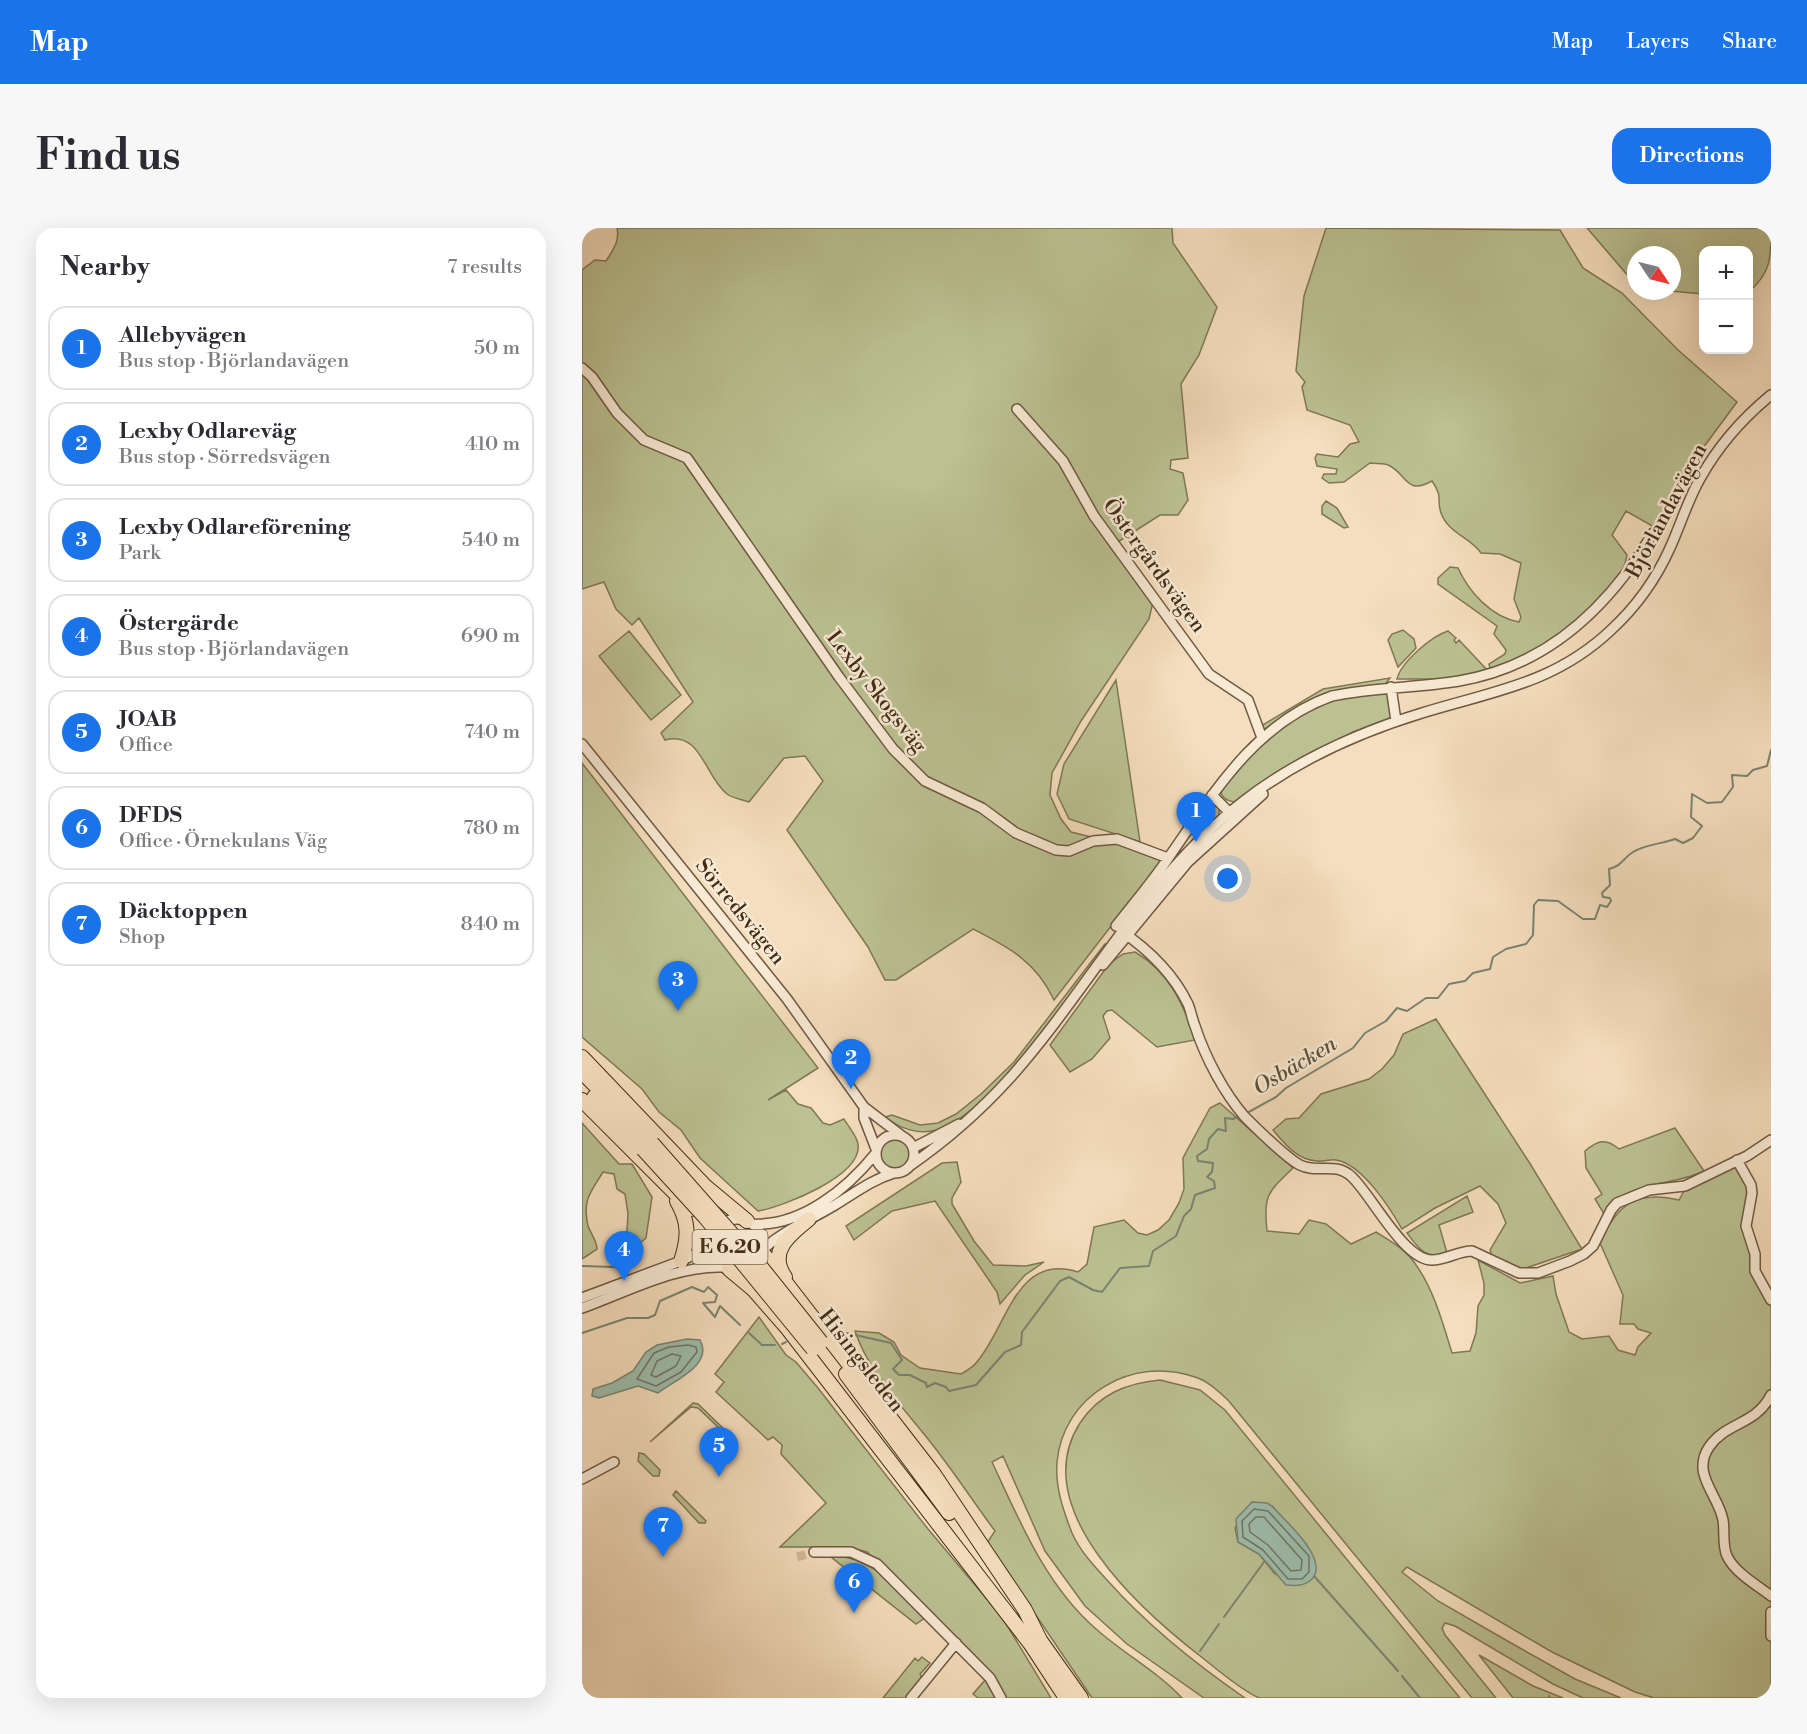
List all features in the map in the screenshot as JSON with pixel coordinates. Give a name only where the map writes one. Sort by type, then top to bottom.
[{"type":"highway","points":[[582,1057],[706,1186],[750,1223]]},
{"type":"highway","name":"Hisingsleden","points":[[582,1072],[648,1146],[890,1439],[1037,1645],[1081,1698]]},
{"type":"highway","points":[[583,1091],[713,1237]]},
{"type":"highway","name":"Hisingsleden","points":[[583,1091],[648,1146]]},
{"type":"highway","points":[[673,1193],[687,1222],[687,1243],[681,1261]]},
{"type":"highway","points":[[789,1287],[779,1267],[778,1255],[787,1237],[809,1219]]},
{"type":"highway","points":[[762,1250],[933,1473],[1024,1610],[1037,1645]]},
{"type":"highway","points":[[727,1268],[753,1289],[788,1329],[1037,1645]]},
{"type":"highway","name":"Hisingsleden","points":[[1037,1645],[1066,1698]]},
{"type":"street","name":"Lexby Skogsväg","points":[[582,368],[592,377],[617,413],[644,440],[687,458],[839,677],[893,749],[925,781],[982,808],[1016,833],[1056,850],[1069,851],[1093,841],[1117,839],[1168,858]]},
{"type":"street","name":"Björlandavägen","points":[[911,1165],[952,1135],[1018,1069],[1122,931],[1232,815],[1290,772],[1349,740],[1396,721],[1527,684],[1571,661],[1603,637],[1632,608],[1652,580],[1669,549],[1695,488],[1722,445],[1771,395]]},
{"type":"street","name":"Östergårdsvägen","points":[[1017,408],[1063,461],[1094,516],[1209,674],[1248,700],[1263,738]]},
{"type":"street","name":"Björlandavägen","points":[[1212,795],[1263,738],[1290,716],[1320,700],[1390,687],[1476,677],[1510,667],[1540,654],[1570,633],[1604,602],[1624,578],[1653,533]]},
{"type":"street","points":[[1390,687],[1396,721]]},
{"type":"street","name":"Sörredsvägen","points":[[582,744],[787,999],[864,1107],[902,1136]]},
{"type":"street","points":[[1168,858],[1212,795],[1232,815]]},
{"type":"street","name":"Björlandavägen","points":[[1122,931],[1140,894],[1168,858]]},
{"type":"street","points":[[1122,931],[1156,958],[1174,981],[1188,1005],[1199,1036],[1219,1077],[1246,1118],[1299,1165],[1334,1167],[1350,1175],[1405,1244],[1422,1257],[1441,1259],[1472,1251],[1519,1273],[1538,1272],[1584,1254],[1596,1240],[1611,1210],[1622,1200],[1649,1190],[1685,1186],[1737,1161],[1771,1140]]},
{"type":"street","name":"Sörredsvägen","points":[[864,1107],[864,1118],[876,1151]]},
{"type":"street","name":"Björlandavägen","points":[[913,1148],[966,1120]]},
{"type":"street","points":[[582,1298],[695,1254],[727,1221],[768,1224],[780,1221],[827,1199],[852,1180],[885,1138],[902,1136],[913,1148],[914,1155],[911,1165],[902,1172],[867,1184],[786,1230],[762,1250],[749,1268],[702,1267],[670,1275],[582,1308]]},
{"type":"street","points":[[876,1151],[879,1165],[894,1173]]},
{"type":"street","points":[[1737,1161],[1751,1185],[1752,1193],[1746,1226],[1755,1254],[1755,1271],[1771,1299]]},
{"type":"street","points":[[750,1223],[761,1235],[762,1250]]},
{"type":"street","points":[[713,1237],[714,1254],[727,1268]]},
{"type":"street","points":[[1771,1395],[1759,1413],[1722,1433],[1713,1442],[1702,1467],[1723,1521],[1727,1556],[1735,1567],[1771,1596]]},
{"type":"street","points":[[582,1479],[614,1462]]},
{"type":"street","points":[[814,1552],[850,1552],[872,1561],[990,1678],[1001,1698]]},
{"type":"street","points":[[1771,1612],[1771,1636]]},
{"type":"street","points":[[911,1698],[956,1643]]},
{"type":"green space","points":[[617,228],[1172,228],[1173,243],[1217,307],[1199,355],[1181,384],[1188,458],[1171,460],[1170,469],[1183,473],[1188,500],[1178,515],[1160,515],[1110,547],[1153,602],[1149,619],[1081,721],[1052,773],[1050,795],[1061,819],[1071,832],[1136,848],[1162,860],[1054,1000],[1047,986],[1030,965],[998,942],[973,929],[896,980],[885,980],[868,947],[787,830],[823,781],[805,756],[784,758],[749,802],[727,794],[719,786],[695,748],[677,739],[665,740],[661,733],[693,702],[639,618],[632,625],[616,609],[604,582],[582,589],[582,270],[595,260],[606,261],[617,241]]},
{"type":"green space","points":[[1326,228],[1560,230],[1583,268],[1622,293],[1677,349],[1737,402],[1700,452],[1654,527],[1626,511],[1612,535],[1627,555],[1623,569],[1605,596],[1553,641],[1536,652],[1494,670],[1489,664],[1505,654],[1506,650],[1494,634],[1497,626],[1438,584],[1438,578],[1450,567],[1458,568],[1468,586],[1482,602],[1499,615],[1519,622],[1521,617],[1514,599],[1521,563],[1500,554],[1481,553],[1472,543],[1449,526],[1441,513],[1439,495],[1432,481],[1423,485],[1411,485],[1388,465],[1370,463],[1344,482],[1329,483],[1322,478],[1324,474],[1336,474],[1337,469],[1317,466],[1315,458],[1317,454],[1338,457],[1350,444],[1359,442],[1350,425],[1307,410],[1302,387],[1305,382],[1296,371],[1304,296]]},
{"type":"green space","points":[[1587,228],[1771,228],[1770,257],[1766,271],[1753,288],[1753,246],[1699,246],[1699,294],[1681,292],[1681,246],[1627,246],[1627,275]]},
{"type":"green space","points":[[1326,501],[1337,508],[1348,527],[1344,528],[1322,514],[1322,506]]},
{"type":"green space","points":[[1403,630],[1414,639],[1416,648],[1398,667],[1388,640],[1392,634]]},
{"type":"green space","points":[[629,631],[681,695],[651,720],[599,656]]},
{"type":"green space","points":[[1448,631],[1456,638],[1454,640],[1456,643],[1459,640],[1489,672],[1444,679],[1397,679],[1404,665],[1418,650]]},
{"type":"green space","points":[[1390,678],[1385,684],[1326,693],[1265,729],[1261,726],[1323,689]]},
{"type":"green space","points":[[1116,680],[1140,842],[1069,819],[1057,794],[1064,764]]},
{"type":"green space","points":[[1387,693],[1392,717],[1353,732],[1299,760],[1235,802],[1223,797],[1220,789],[1241,763],[1279,728],[1293,719],[1323,703],[1338,698]]},
{"type":"green space","points":[[582,763],[818,1068],[768,1100],[786,1090],[798,1104],[811,1108],[823,1123],[830,1125],[844,1119],[854,1134],[858,1144],[856,1156],[848,1167],[819,1188],[758,1211],[700,1158],[681,1130],[659,1112],[642,1089],[582,1037]]},
{"type":"green space","points":[[1209,803],[1219,808],[1219,816],[1192,833],[1189,830]]},
{"type":"green space","points":[[1105,944],[1106,946],[1052,1020],[1005,1077],[981,1101],[958,1119],[937,1130],[923,1132],[903,1128],[885,1117],[892,1115],[920,1125],[938,1123],[956,1114],[1014,1062]]},
{"type":"green space","points":[[1135,952],[1147,960],[1166,979],[1180,1001],[1195,1040],[1157,1047],[1112,1010],[1107,1011],[1103,1016],[1110,1038],[1092,1059],[1070,1072],[1050,1045],[1109,964],[1123,954]]},
{"type":"green space","points":[[1436,1019],[1529,1162],[1582,1249],[1523,1269],[1492,1257],[1490,1250],[1506,1223],[1498,1204],[1480,1186],[1435,1208],[1402,1229],[1374,1188],[1356,1170],[1336,1160],[1319,1161],[1303,1158],[1282,1141],[1273,1130],[1286,1119],[1299,1118],[1321,1094],[1369,1079],[1394,1055],[1403,1034]]},
{"type":"green space","points":[[1220,1103],[1293,1168],[1269,1195],[1266,1209],[1267,1231],[1299,1234],[1309,1220],[1326,1224],[1351,1244],[1376,1232],[1392,1242],[1408,1255],[1428,1285],[1452,1353],[1470,1351],[1476,1333],[1478,1306],[1484,1295],[1484,1283],[1478,1260],[1520,1283],[1553,1276],[1556,1294],[1569,1332],[1582,1339],[1609,1336],[1618,1350],[1635,1355],[1638,1347],[1651,1333],[1638,1329],[1634,1324],[1620,1324],[1623,1295],[1600,1243],[1613,1218],[1630,1203],[1640,1199],[1664,1197],[1679,1200],[1684,1191],[1735,1167],[1749,1189],[1742,1226],[1771,1307],[1771,1698],[1654,1698],[1635,1692],[1552,1652],[1407,1567],[1402,1572],[1438,1601],[1575,1679],[1621,1698],[1583,1698],[1553,1684],[1455,1626],[1445,1623],[1442,1628],[1445,1635],[1496,1698],[1472,1698],[1228,1400],[1209,1384],[1195,1377],[1172,1372],[1148,1372],[1126,1377],[1105,1386],[1087,1400],[1072,1417],[1062,1438],[1057,1462],[1058,1489],[1063,1507],[1079,1546],[1092,1564],[1123,1597],[1172,1643],[1245,1698],[1204,1698],[1127,1644],[1085,1606],[1045,1551],[1003,1456],[992,1462],[1035,1551],[1062,1593],[1096,1629],[1162,1679],[1182,1698],[1092,1698],[987,1543],[995,1531],[943,1458],[880,1378],[855,1331],[879,1333],[894,1342],[901,1355],[920,1368],[961,1374],[967,1371],[987,1349],[1015,1297],[1026,1283],[1040,1273],[1057,1269],[1078,1272],[1087,1264],[1094,1227],[1124,1220],[1138,1233],[1147,1235],[1158,1230],[1169,1220],[1184,1189],[1183,1158],[1210,1108]]},
{"type":"green space","points":[[582,1123],[619,1164],[632,1164],[652,1197],[646,1238],[633,1249],[626,1246],[628,1214],[625,1194],[617,1189],[614,1174],[603,1172],[591,1191],[586,1209],[588,1226],[597,1249],[582,1259]]},
{"type":"green space","points":[[1675,1128],[1704,1171],[1624,1195],[1604,1214],[1595,1199],[1602,1194],[1586,1168],[1585,1151],[1594,1144],[1602,1142],[1610,1143],[1619,1149]]},
{"type":"green space","points":[[895,1138],[906,1143],[911,1154],[906,1165],[895,1170],[884,1165],[879,1154],[884,1143]]},
{"type":"green space","points":[[957,1162],[961,1182],[952,1198],[952,1204],[974,1241],[993,1265],[1026,1266],[1044,1262],[1025,1275],[1000,1304],[997,1292],[935,1201],[892,1211],[854,1240],[846,1226],[942,1163]]},
{"type":"green space","points":[[1467,1196],[1473,1212],[1439,1225],[1447,1253],[1428,1254],[1419,1248],[1407,1233]]},
{"type":"green space","points":[[759,1317],[786,1355],[796,1362],[818,1388],[928,1529],[1002,1617],[1051,1698],[1006,1698],[993,1676],[867,1552],[847,1547],[780,1547],[826,1503],[781,1454],[782,1445],[773,1437],[768,1440],[716,1392],[724,1382],[715,1374]]},
{"type":"green space","points":[[1160,1380],[1200,1390],[1225,1410],[1460,1698],[1260,1698],[1232,1681],[1179,1639],[1124,1587],[1099,1556],[1079,1523],[1068,1490],[1067,1456],[1080,1423],[1096,1404],[1125,1387]],"holes":[[[1252,1502],[1272,1506],[1297,1535],[1275,1574],[1259,1554],[1238,1542],[1235,1528]]]},
{"type":"green space","points":[[693,1403],[698,1404],[729,1434],[723,1440],[721,1430],[698,1408],[691,1407],[650,1442]]},
{"type":"green space","points":[[639,1453],[644,1454],[660,1470],[659,1476],[653,1476],[638,1461]]},
{"type":"green space","points":[[676,1491],[706,1521],[705,1523],[699,1523],[673,1495]]},
{"type":"green space","points":[[831,1557],[846,1557],[872,1568],[895,1586],[925,1618],[916,1624]]},
{"type":"green space","points":[[1479,1655],[1533,1686],[1563,1698],[1513,1698]]},
{"type":"green space","points":[[922,1657],[930,1663],[920,1674],[922,1678],[906,1698],[883,1698],[915,1658],[918,1661]]},
{"type":"green space","points":[[986,1679],[999,1698],[978,1698],[973,1694]]},
{"type":"water","points":[[687,1339],[700,1340],[703,1349],[697,1365],[658,1393],[638,1386],[599,1398],[592,1396],[593,1389],[612,1383],[633,1371],[646,1352],[657,1345]]},
{"type":"water","points":[[1252,1502],[1267,1503],[1272,1506],[1304,1541],[1315,1561],[1316,1571],[1312,1579],[1300,1585],[1286,1585],[1259,1554],[1238,1542],[1236,1519]]},
{"type":"waterway","name":"Osbäcken","points":[[1247,1113],[1353,1048],[1365,1033],[1386,1021],[1397,1008],[1407,1011],[1426,998],[1438,998],[1449,984],[1465,981],[1473,973],[1490,969],[1493,957],[1506,949],[1526,944],[1533,935],[1534,905],[1538,900],[1558,901],[1583,919],[1595,919],[1600,905],[1607,907],[1611,901],[1610,898],[1603,897],[1602,893],[1610,885],[1609,869],[1617,866],[1630,854],[1643,847],[1675,839],[1683,843],[1693,838],[1702,826],[1691,817],[1692,794],[1707,803],[1722,802],[1733,787],[1732,775],[1747,776],[1753,770],[1767,766],[1771,750]]},
{"type":"waterway","name":"Osbäcken","points":[[846,1333],[891,1343],[902,1360],[893,1369],[899,1375],[910,1375],[926,1383],[927,1387],[935,1383],[946,1387],[949,1391],[976,1385],[1005,1352],[1021,1345],[1022,1332],[1060,1281],[1069,1277],[1093,1290],[1102,1292],[1120,1268],[1149,1266],[1153,1251],[1176,1236],[1184,1216],[1191,1209],[1195,1195],[1215,1188],[1214,1181],[1207,1177],[1212,1172],[1213,1163],[1198,1161],[1197,1156],[1207,1149],[1209,1139],[1218,1129],[1226,1131],[1225,1118],[1233,1119],[1241,1115]]},
{"type":"waterway","points":[[582,1266],[615,1267],[622,1270]]},
{"type":"waterway","name":"Osbäcken","points":[[582,1333],[627,1318],[648,1318],[655,1315],[660,1301],[692,1287],[704,1292],[708,1287],[717,1295],[715,1302],[703,1303],[715,1317],[720,1306],[740,1325]]},
{"type":"waterway","name":"Osbäcken","points":[[749,1333],[762,1345],[775,1345]]},
{"type":"waterway","name":"Osbäcken","points":[[782,1344],[786,1342]]},
{"type":"waterway","points":[[1224,1617],[1264,1562]]},
{"type":"waterway","points":[[1314,1576],[1398,1671]]},
{"type":"waterway","points":[[1200,1651],[1219,1624]]},
{"type":"waterway","points":[[1402,1676],[1420,1698]]},
{"type":"tunnel","points":[[797,1557],[814,1552]]},
{"type":"place","name":"Allebyvägen","points":[[1196,842]]},
{"type":"place","name":"Lexby Odlareförening","points":[[678,1011]]},
{"type":"place","name":"Lexby Odlareväg","points":[[851,1089]]},
{"type":"place","name":"Östergärde","points":[[624,1281]]},
{"type":"place","name":"JOAB","points":[[719,1477]]},
{"type":"place","name":"Däcktoppen","points":[[663,1557]]},
{"type":"place","name":"DFDS","points":[[854,1613]]}]
